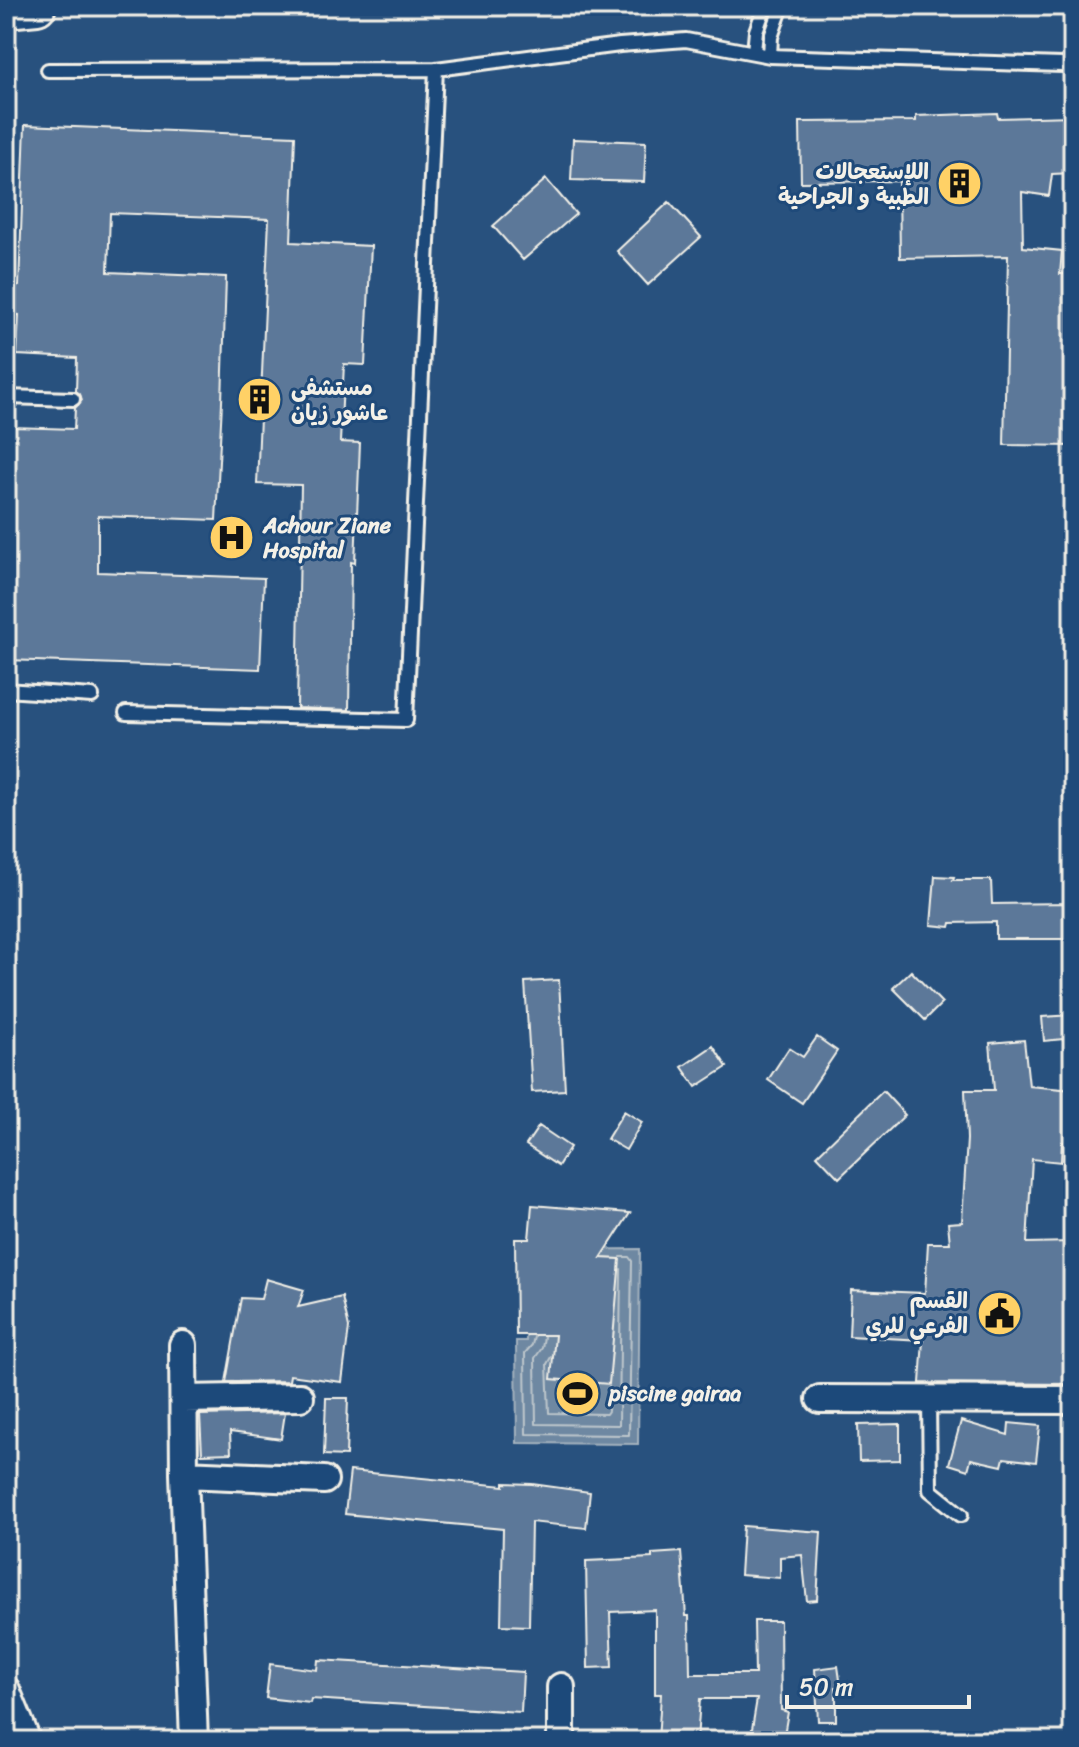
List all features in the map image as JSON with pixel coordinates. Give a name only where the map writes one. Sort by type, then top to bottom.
[{"type":"street","points":[[6,9],[37,6]]},
{"type":"street","points":[[183,1345],[184,1474],[194,1741]]},
{"type":"street","points":[[184,1399],[300,1397]]},
{"type":"street","points":[[820,1399],[1073,1400]]},
{"type":"street","points":[[184,1474],[324,1480]]},
{"type":"street","points":[[561,1687],[561,1741]]},
{"type":"street","points":[[6,1690],[27,1741]]},
{"type":"lane","points":[[754,52],[756,31],[765,6]]},
{"type":"lane","points":[[770,56],[771,37],[782,6]]},
{"type":"lane","points":[[48,70],[436,69],[620,45],[686,40],[770,56],[1062,65]]},
{"type":"lane","points":[[126,713],[406,720],[436,69]]},
{"type":"lane","points":[[6,397],[73,399]]},
{"type":"lane","points":[[6,690],[92,696]]},
{"type":"lane","points":[[929,1400],[930,1490],[961,1515]]},
{"type":"water","name":"piscine gairaa","points":[[640,1249],[638,1444],[517,1443],[516,1341],[526,1341],[525,1250]]},
{"type":"building","name":"اللإستعجالات الطبية و الجراحية","points":[[997,113],[998,118],[1073,116],[1073,173],[1052,174],[1049,196],[1022,192],[1023,247],[1062,251],[1060,274],[1073,274],[1073,446],[1004,445],[1008,256],[900,258],[899,181],[801,182],[800,122],[916,121],[916,116]]},
{"type":"building","name":"مستشفى عاشور زيان","points":[[25,125],[295,136],[291,242],[371,246],[365,365],[344,364],[340,442],[360,443],[355,563],[351,562],[349,710],[297,708],[301,485],[257,484],[269,219],[110,213],[108,272],[226,277],[222,402],[216,520],[98,516],[98,572],[264,578],[260,669],[7,660],[13,427],[74,429],[75,408],[82,400],[76,391],[77,358],[17,355],[19,315],[6,314],[6,286],[19,286]]},
{"type":"building","points":[[573,139],[646,142],[644,182],[571,180]]},
{"type":"building","points":[[546,179],[576,214],[523,260],[493,226]]},
{"type":"building","points":[[669,202],[701,237],[648,285],[617,251]]},
{"type":"building","points":[[935,876],[954,877],[953,880],[991,880],[992,904],[1073,903],[1073,939],[996,939],[996,922],[951,923],[950,927],[931,925]]},
{"type":"building","points":[[911,971],[942,1003],[925,1020],[893,988]]},
{"type":"building","points":[[559,980],[565,1090],[532,1092],[525,982]]},
{"type":"building","points":[[1073,1015],[1073,1038],[1044,1041],[1042,1017]]},
{"type":"building","points":[[817,1037],[837,1051],[802,1103],[768,1080],[789,1048],[803,1057]]},
{"type":"building","points":[[1024,1040],[1029,1086],[1073,1090],[1073,1143],[1062,1142],[1061,1162],[1032,1159],[1027,1243],[1073,1242],[1073,1384],[920,1383],[923,1340],[849,1336],[851,1290],[925,1293],[928,1243],[950,1243],[948,1223],[962,1222],[967,1139],[965,1090],[994,1090],[990,1043]]},
{"type":"building","points":[[713,1046],[727,1067],[696,1087],[682,1067]]},
{"type":"building","points":[[883,1091],[905,1115],[839,1178],[817,1155]]},
{"type":"building","points":[[624,1111],[642,1122],[626,1150],[607,1139]]},
{"type":"building","points":[[539,1126],[570,1147],[558,1166],[526,1145]]},
{"type":"building","points":[[532,1205],[630,1213],[601,1258],[620,1259],[609,1384],[551,1379],[555,1335],[516,1335],[515,1239],[529,1239]]},
{"type":"building","points":[[266,1279],[304,1290],[298,1307],[342,1297],[349,1328],[342,1382],[290,1375],[289,1381],[226,1382],[241,1298],[261,1299]]},
{"type":"building","points":[[326,1398],[348,1398],[346,1456],[324,1455]]},
{"type":"building","points":[[285,1413],[281,1439],[230,1432],[231,1453],[202,1454],[200,1415]]},
{"type":"building","points":[[961,1421],[1008,1435],[1009,1423],[1040,1426],[1036,1462],[1004,1458],[1002,1466],[971,1459],[968,1470],[949,1464]]},
{"type":"building","points":[[900,1424],[900,1460],[859,1461],[858,1425]]},
{"type":"building","points":[[350,1471],[504,1486],[504,1483],[532,1484],[590,1492],[586,1528],[531,1522],[529,1626],[501,1625],[503,1529],[345,1514]]},
{"type":"building","points":[[743,1526],[821,1532],[817,1600],[807,1601],[802,1555],[780,1557],[780,1578],[740,1575]]},
{"type":"building","points":[[681,1552],[686,1616],[689,1616],[690,1674],[755,1674],[754,1621],[780,1621],[781,1710],[788,1712],[783,1741],[750,1741],[757,1699],[700,1699],[697,1741],[658,1741],[661,1694],[655,1694],[655,1610],[610,1612],[612,1667],[588,1668],[586,1561],[652,1558],[652,1554]]},
{"type":"building","points":[[318,1660],[523,1672],[521,1712],[311,1699],[310,1703],[266,1698],[270,1664],[317,1670]]},
{"type":"building","points":[[838,1666],[841,1687],[836,1687],[836,1721],[818,1721],[815,1669]]},
{"type":"place","name":"اللإستعجالات الطبية و الجراحية","points":[[960,184]]},
{"type":"place","name":"مستشفى عاشور زيان","points":[[260,400]]},
{"type":"place","name":"Achour Ziane Hospital","points":[[232,538]]},
{"type":"place","name":"القسم الفرعي للري","points":[[999,1313]]},
{"type":"place","name":"piscine gairaa","points":[[578,1393]]}]
